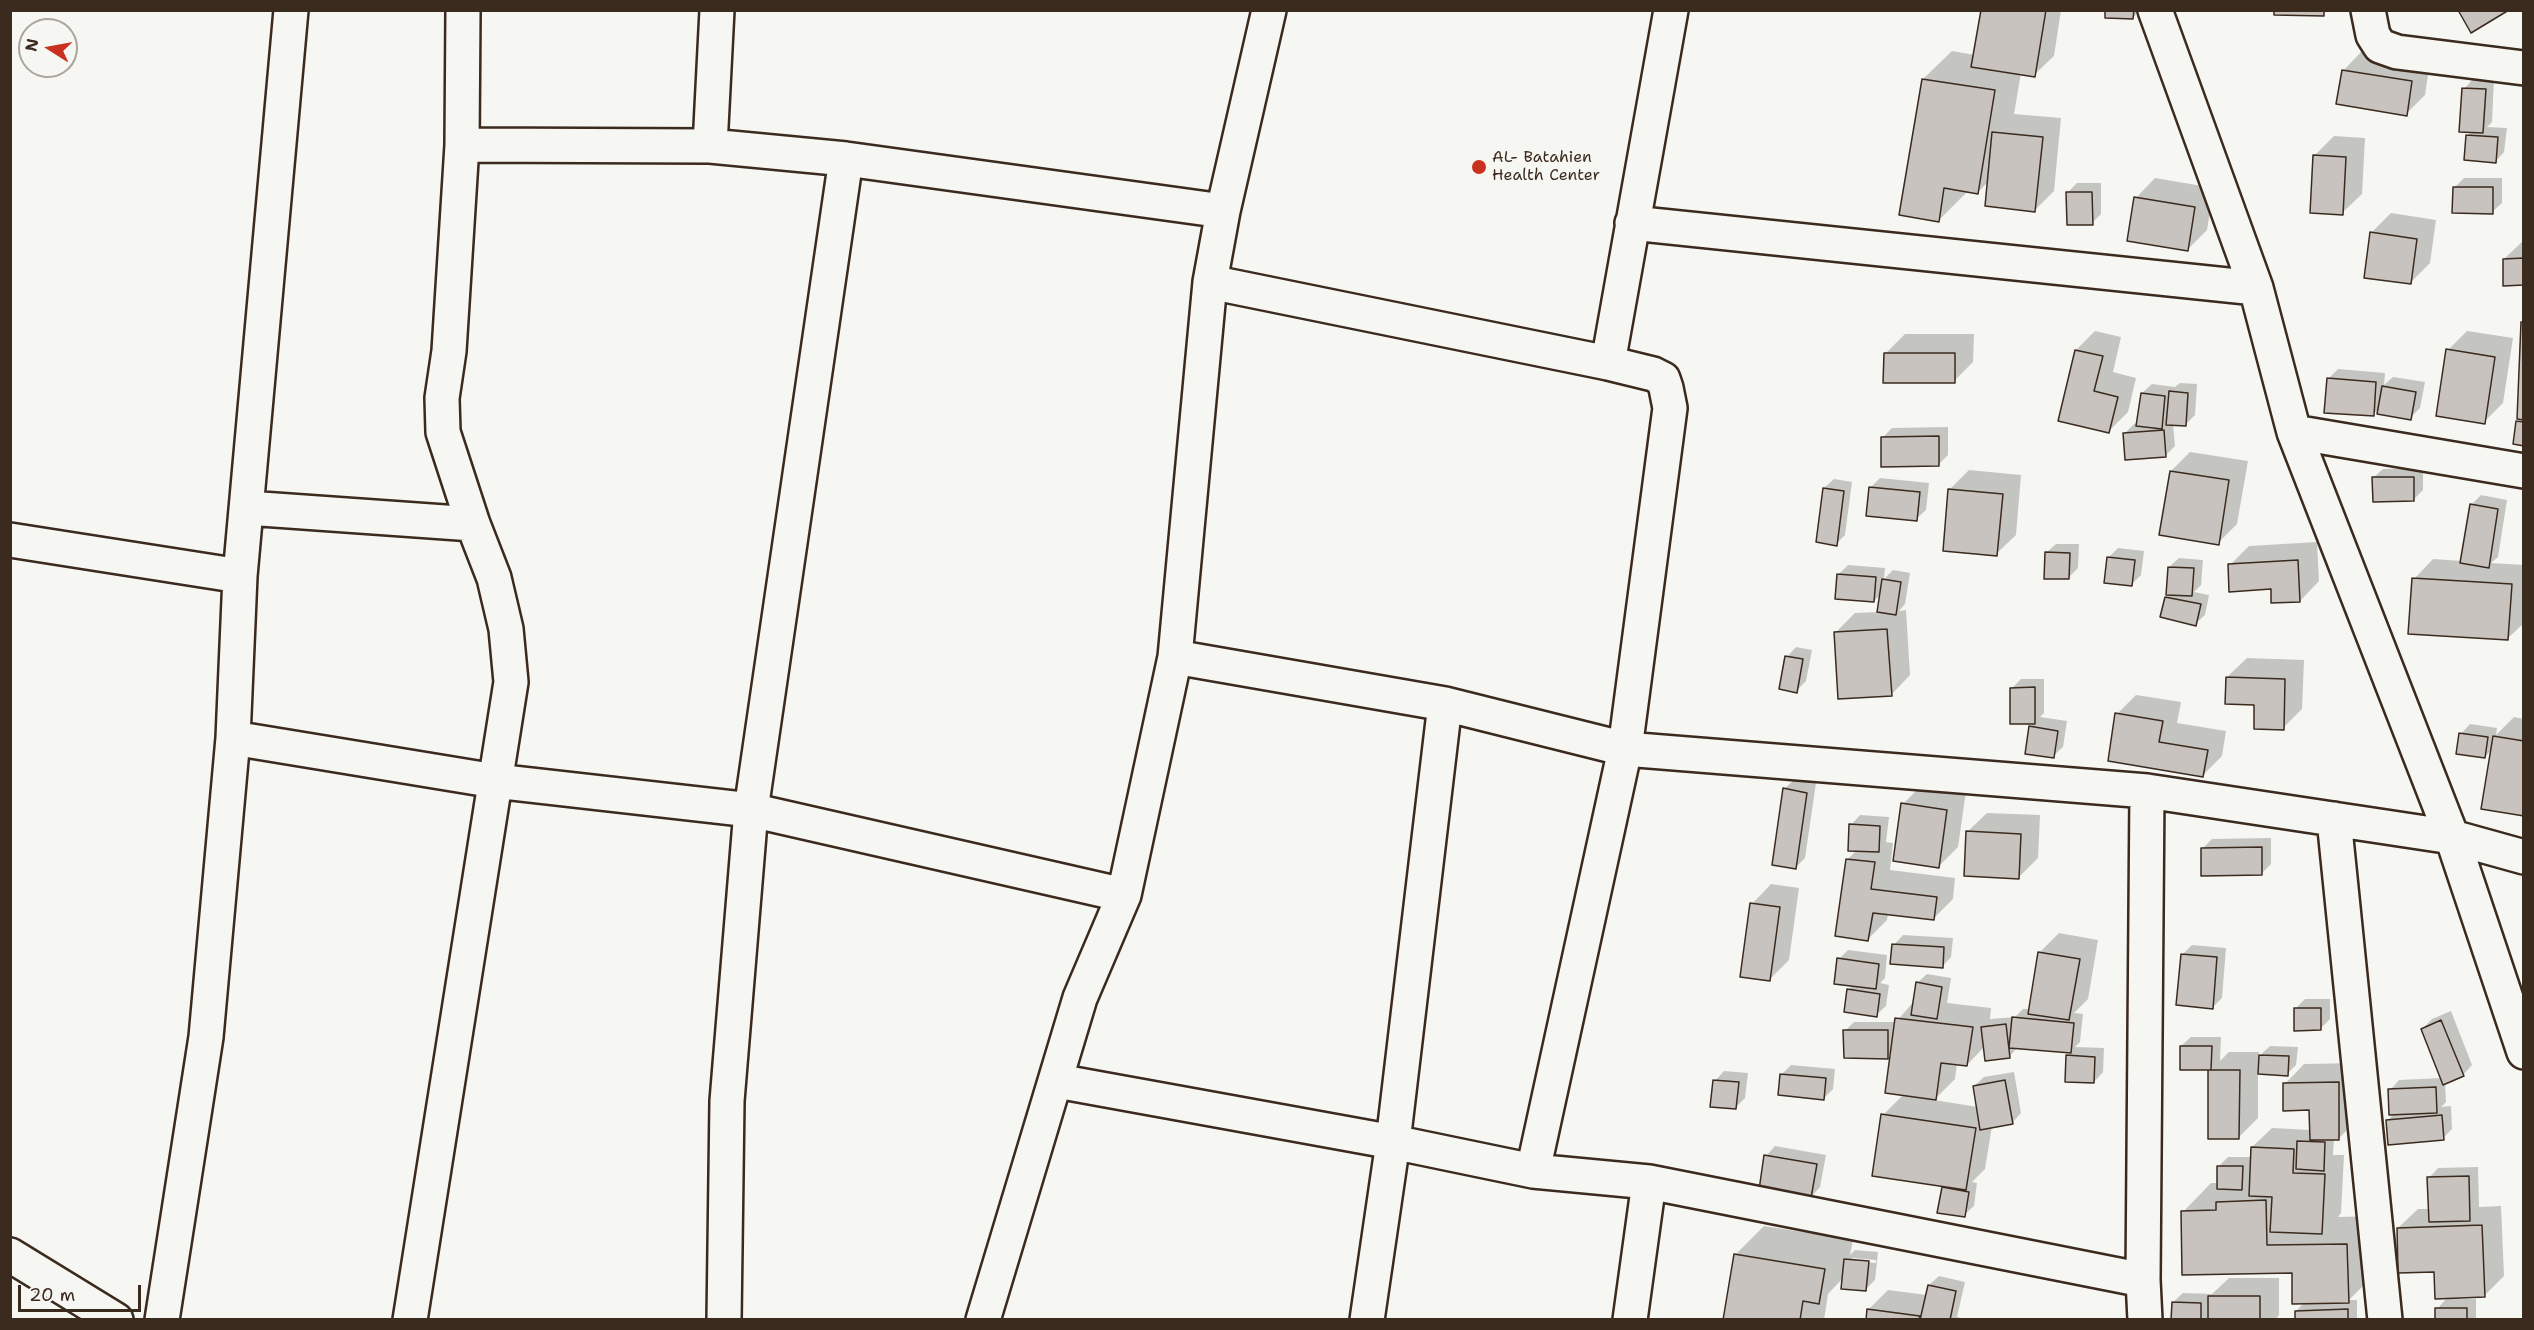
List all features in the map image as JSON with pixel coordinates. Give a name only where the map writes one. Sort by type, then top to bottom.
[{"type":"street","points":[[162,1320],[206,1037],[233,738],[240,576],[291,10]]},
{"type":"street","points":[[410,1320],[511,682],[506,629],[496,588],[442,432],[441,398],[449,351],[452,272],[462,146],[463,10]]},
{"type":"street","points":[[710,146],[717,10]]},
{"type":"street","points":[[983,1320],[1057,1081],[1080,998],[1124,895],[1175,657],[1210,282],[1223,211],[1269,10]]},
{"type":"street","points":[[1608,363],[1671,10]]},
{"type":"street","points":[[2156,10],[2256,288],[2294,432],[2452,837],[2523,1053]]},
{"type":"street","points":[[2368,10],[2373,35],[2380,46],[2397,51],[2523,68]]},
{"type":"street","points":[[462,146],[710,146],[846,159],[1223,211]]},
{"type":"street","points":[[724,1320],[727,1101],[751,810],[846,159]]},
{"type":"street","points":[[1632,223],[2256,288]]},
{"type":"street","points":[[1210,282],[1608,363],[1653,374],[1663,379],[1670,408],[1625,749],[1533,1171]]},
{"type":"street","points":[[2294,432],[2523,471]]},
{"type":"street","points":[[247,508],[473,524]]},
{"type":"street","points":[[10,540],[240,576]]},
{"type":"street","points":[[1175,657],[1445,704],[1625,749],[2147,791],[2452,837],[2523,857]]},
{"type":"street","points":[[1367,1320],[1393,1142],[1445,704]]},
{"type":"street","points":[[233,738],[495,781],[751,810],[1124,895]]},
{"type":"street","points":[[2145,1320],[2143,1280],[2147,791]]},
{"type":"street","points":[[2334,819],[2385,1320]]},
{"type":"street","points":[[1057,1081],[1393,1142],[1533,1171],[1649,1182],[2143,1280]]},
{"type":"street","points":[[1630,1320],[1649,1182]]},
{"type":"street","points":[[10,1255],[116,1320]]},
{"type":"building","points":[[1981,10],[2046,10],[2035,77],[1971,67]]},
{"type":"building","points":[[2105,10],[2134,10],[2133,19],[2105,18]]},
{"type":"building","points":[[2274,10],[2324,10],[2324,16],[2274,15]]},
{"type":"building","points":[[2458,10],[2509,10],[2471,33]]},
{"type":"building","points":[[2342,70],[2412,81],[2407,116],[2336,104]]},
{"type":"building","points":[[1922,79],[1995,90],[1978,194],[1944,188],[1939,222],[1899,215]]},
{"type":"building","points":[[2462,88],[2486,89],[2483,133],[2459,132]]},
{"type":"building","points":[[1992,132],[2043,137],[2035,212],[1985,206]]},
{"type":"building","points":[[2466,135],[2498,137],[2496,163],[2464,160]]},
{"type":"building","points":[[2313,155],[2346,157],[2343,215],[2310,213]]},
{"type":"building","points":[[2453,187],[2493,187],[2493,214],[2452,213]]},
{"type":"building","points":[[2066,192],[2092,192],[2093,225],[2067,225]]},
{"type":"building","points":[[2134,197],[2195,207],[2188,251],[2127,241]]},
{"type":"building","points":[[2370,232],[2417,239],[2411,284],[2364,278]]},
{"type":"building","points":[[2524,258],[2524,285],[2503,286],[2503,259]]},
{"type":"building","points":[[2521,322],[2524,322],[2524,420],[2517,419]]},
{"type":"building","points":[[2446,349],[2495,357],[2485,424],[2436,416]]},
{"type":"building","points":[[2075,350],[2103,356],[2094,391],[2118,397],[2109,433],[2058,421]]},
{"type":"building","points":[[1884,353],[1955,353],[1955,383],[1883,383]]},
{"type":"building","points":[[2327,378],[2376,382],[2374,416],[2324,413]]},
{"type":"building","points":[[2382,386],[2416,392],[2411,420],[2377,414]]},
{"type":"building","points":[[2169,391],[2188,393],[2186,426],[2166,425]]},
{"type":"building","points":[[2141,393],[2165,396],[2162,429],[2136,426]]},
{"type":"building","points":[[2516,421],[2524,422],[2524,446],[2513,444]]},
{"type":"building","points":[[2164,430],[2166,457],[2125,460],[2123,433]]},
{"type":"building","points":[[1939,436],[1939,466],[1881,467],[1881,437]]},
{"type":"building","points":[[2170,471],[2229,480],[2219,545],[2159,535]]},
{"type":"building","points":[[2372,477],[2414,477],[2414,501],[2373,502]]},
{"type":"building","points":[[1869,487],[1920,492],[1917,521],[1866,516]]},
{"type":"building","points":[[1823,488],[1844,491],[1837,546],[1816,542]]},
{"type":"building","points":[[1948,489],[2003,494],[1997,556],[1943,551]]},
{"type":"building","points":[[2470,504],[2498,509],[2489,568],[2460,563]]},
{"type":"building","points":[[2045,552],[2070,553],[2069,579],[2044,579]]},
{"type":"building","points":[[2107,557],[2135,560],[2132,586],[2104,583]]},
{"type":"building","points":[[2298,560],[2300,602],[2271,603],[2271,589],[2229,592],[2228,564]]},
{"type":"building","points":[[2168,567],[2194,568],[2192,596],[2166,595]]},
{"type":"building","points":[[1837,574],[1876,577],[1874,602],[1835,599]]},
{"type":"building","points":[[2412,578],[2512,584],[2508,640],[2408,634]]},
{"type":"building","points":[[1882,579],[1901,582],[1896,615],[1877,612]]},
{"type":"building","points":[[2165,597],[2201,604],[2196,626],[2160,617]]},
{"type":"building","points":[[1887,629],[1892,696],[1838,699],[1834,632]]},
{"type":"building","points":[[1785,656],[1803,659],[1797,693],[1779,689]]},
{"type":"building","points":[[2226,677],[2285,679],[2284,730],[2254,729],[2254,705],[2225,704]]},
{"type":"building","points":[[2035,687],[2035,724],[2010,724],[2010,688]]},
{"type":"building","points":[[2115,713],[2163,721],[2159,742],[2208,750],[2203,777],[2108,761]]},
{"type":"building","points":[[2029,726],[2058,731],[2054,758],[2025,754]]},
{"type":"building","points":[[2459,733],[2488,737],[2485,758],[2456,754]]},
{"type":"building","points":[[2493,736],[2524,741],[2524,816],[2481,809]]},
{"type":"building","points":[[1783,788],[1807,793],[1796,869],[1772,865]]},
{"type":"building","points":[[1901,803],[1947,810],[1939,868],[1893,861]]},
{"type":"building","points":[[1849,824],[1880,826],[1879,852],[1848,851]]},
{"type":"building","points":[[1966,831],[2021,834],[2019,879],[1964,876]]},
{"type":"building","points":[[2262,847],[2262,875],[2201,876],[2201,848]]},
{"type":"building","points":[[1846,859],[1875,862],[1871,889],[1937,897],[1934,920],[1873,913],[1868,941],[1835,936]]},
{"type":"building","points":[[1750,903],[1780,907],[1770,981],[1740,977]]},
{"type":"building","points":[[1892,944],[1944,947],[1943,968],[1890,964]]},
{"type":"building","points":[[2038,952],[2080,959],[2069,1020],[2028,1014]]},
{"type":"building","points":[[2181,954],[2217,957],[2213,1009],[2176,1005]]},
{"type":"building","points":[[1837,958],[1879,964],[1876,989],[1834,984]]},
{"type":"building","points":[[1916,982],[1942,987],[1937,1019],[1911,1015]]},
{"type":"building","points":[[1847,989],[1880,994],[1877,1017],[1844,1012]]},
{"type":"building","points":[[2294,1008],[2321,1008],[2321,1030],[2294,1031]]},
{"type":"building","points":[[2012,1017],[2074,1023],[2071,1053],[2009,1048]]},
{"type":"building","points":[[1895,1018],[1973,1027],[1967,1066],[1941,1063],[1936,1100],[1885,1093]]},
{"type":"building","points":[[2441,1020],[2464,1076],[2443,1085],[2421,1029]]},
{"type":"building","points":[[2006,1024],[2010,1058],[1985,1061],[1981,1027]]},
{"type":"building","points":[[1843,1030],[1888,1030],[1888,1059],[1844,1058]]},
{"type":"building","points":[[2180,1046],[2212,1046],[2211,1070],[2180,1070]]},
{"type":"building","points":[[2066,1055],[2095,1057],[2094,1083],[2065,1082]]},
{"type":"building","points":[[2259,1055],[2289,1056],[2288,1076],[2258,1074]]},
{"type":"building","points":[[2208,1070],[2240,1070],[2239,1139],[2208,1139]]},
{"type":"building","points":[[1780,1074],[1826,1078],[1824,1100],[1778,1095]]},
{"type":"building","points":[[1713,1080],[1739,1082],[1736,1109],[1710,1107]]},
{"type":"building","points":[[2005,1080],[2013,1124],[1980,1130],[1973,1086]]},
{"type":"building","points":[[2339,1082],[2339,1140],[2310,1140],[2309,1110],[2283,1111],[2283,1083]]},
{"type":"building","points":[[2436,1087],[2437,1113],[2389,1115],[2388,1089]]},
{"type":"building","points":[[1881,1114],[1976,1128],[1966,1190],[1872,1176]]},
{"type":"building","points":[[2442,1115],[2444,1140],[2388,1145],[2386,1120]]},
{"type":"building","points":[[2297,1141],[2325,1142],[2324,1171],[2296,1169]]},
{"type":"building","points":[[2251,1147],[2294,1149],[2293,1173],[2325,1174],[2322,1234],[2270,1232],[2272,1197],[2249,1196]]},
{"type":"building","points":[[1764,1155],[1817,1164],[1811,1198],[1759,1190]]},
{"type":"building","points":[[2217,1166],[2243,1166],[2242,1190],[2217,1189]]},
{"type":"building","points":[[2469,1176],[2470,1221],[2429,1222],[2427,1177]]},
{"type":"building","points":[[1942,1187],[1969,1192],[1965,1217],[1937,1213]]},
{"type":"building","points":[[2266,1200],[2267,1245],[2347,1244],[2349,1303],[2292,1304],[2292,1273],[2182,1275],[2181,1211],[2216,1210],[2216,1202]]},
{"type":"building","points":[[2482,1225],[2485,1297],[2435,1299],[2434,1272],[2398,1273],[2397,1228]]},
{"type":"building","points":[[1734,1254],[1825,1269],[1819,1304],[1803,1301],[1800,1320],[1723,1320]]},
{"type":"building","points":[[1844,1259],[1869,1261],[1866,1291],[1841,1289]]},
{"type":"building","points":[[1928,1285],[1956,1291],[1950,1320],[1920,1320]]},
{"type":"building","points":[[2208,1296],[2260,1296],[2260,1320],[2208,1320]]},
{"type":"building","points":[[2172,1302],[2201,1303],[2201,1320],[2171,1320]]},
{"type":"building","points":[[2435,1308],[2467,1308],[2467,1320],[2435,1320]]},
{"type":"building","points":[[1867,1309],[1920,1316],[1919,1320],[1866,1320]]},
{"type":"building","points":[[2348,1309],[2348,1320],[2295,1320],[2295,1311]]},
{"type":"place","name":"AL- Batahien Health Center","points":[[1479,167]]}]
